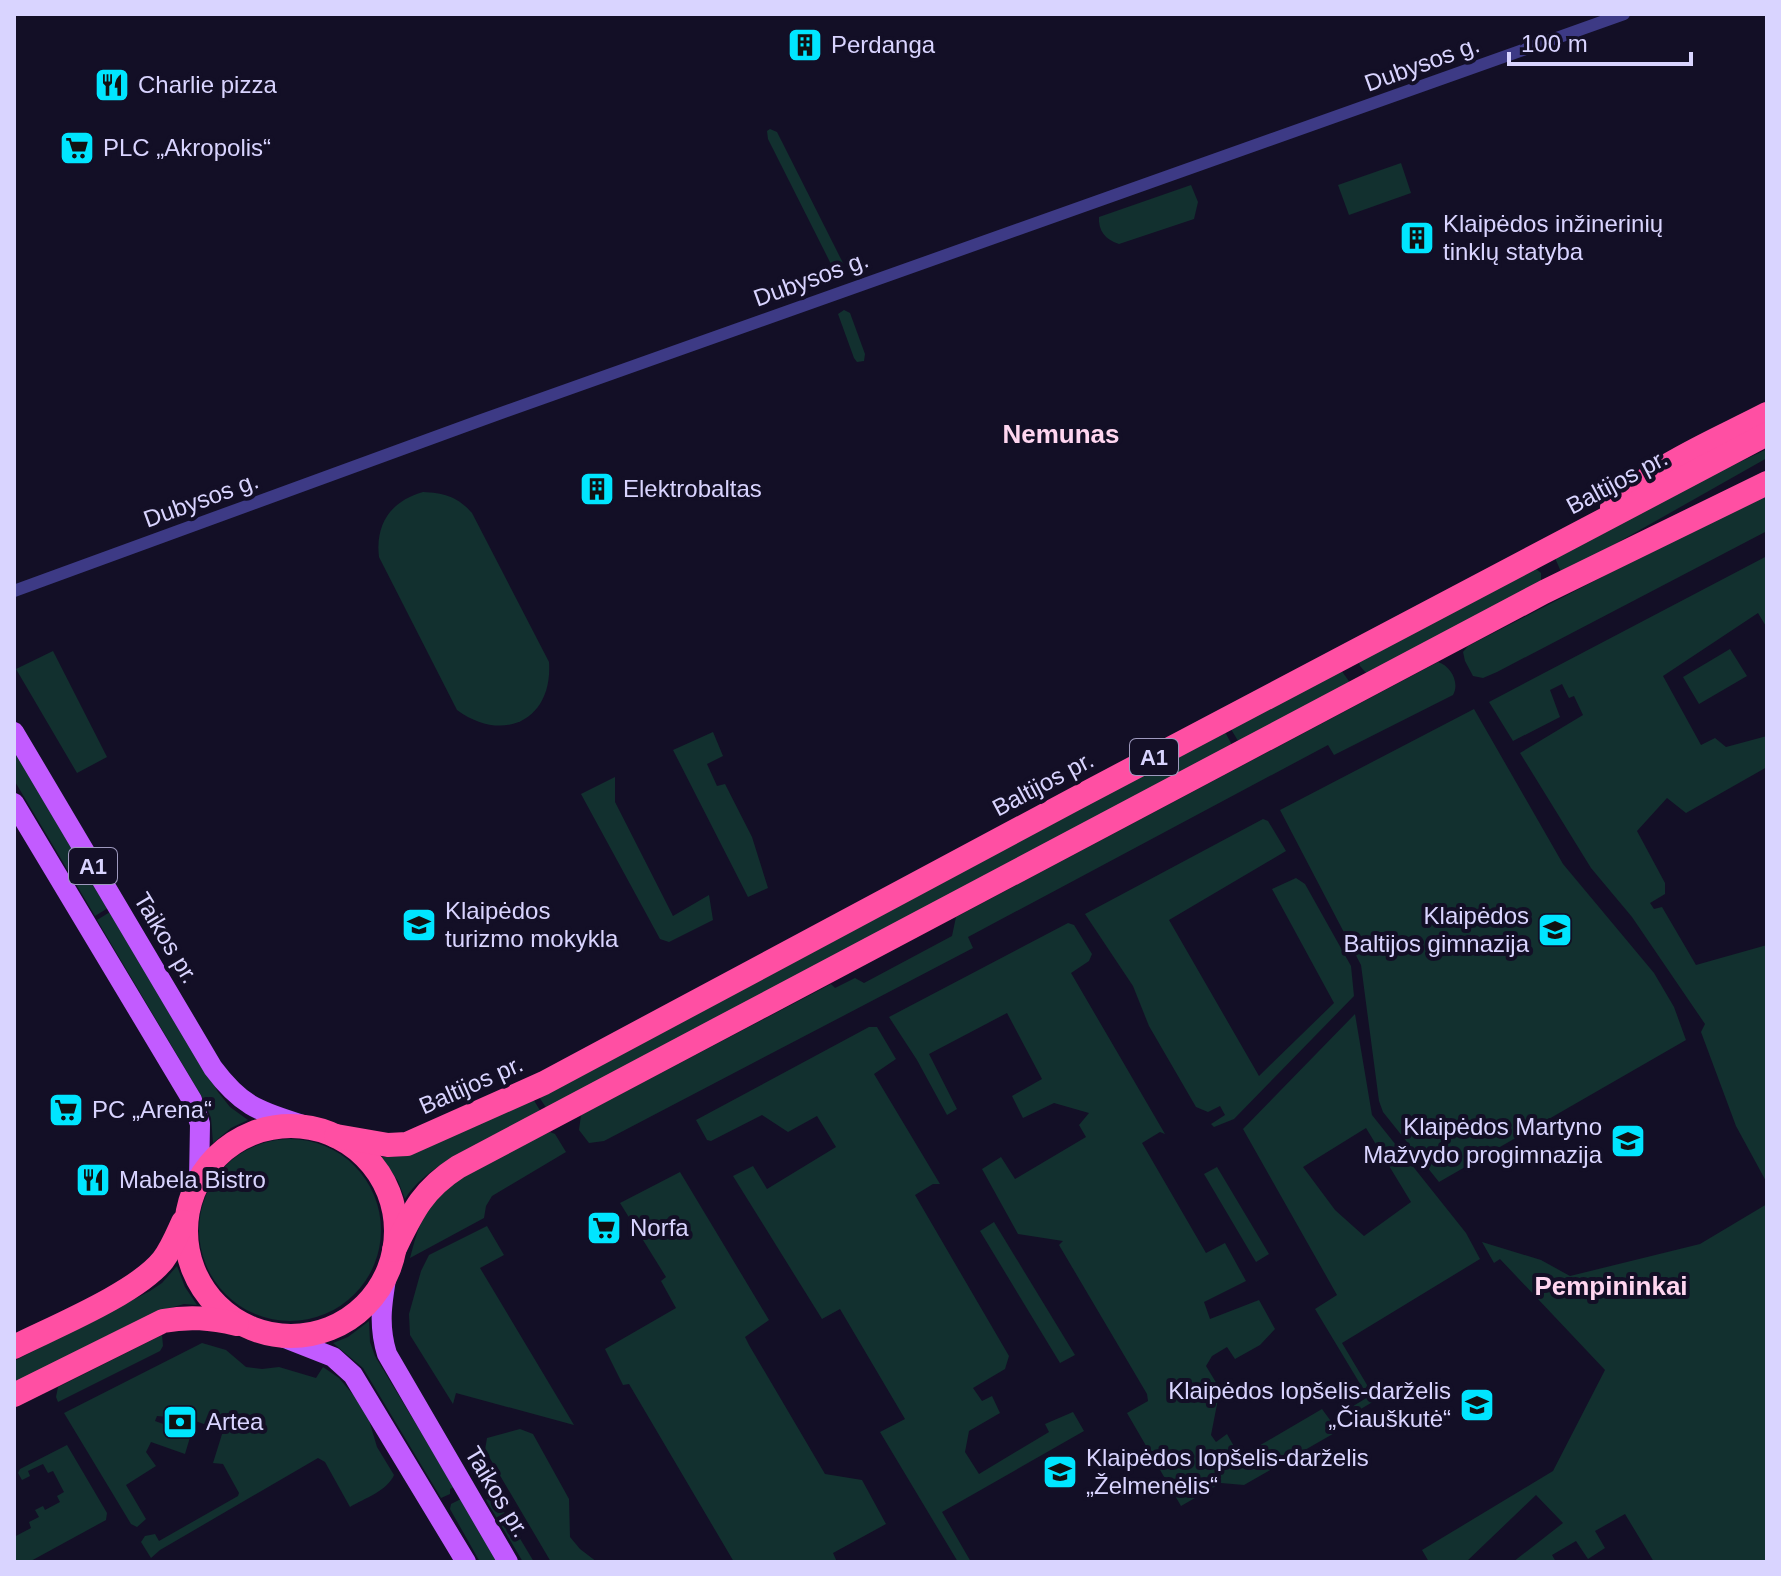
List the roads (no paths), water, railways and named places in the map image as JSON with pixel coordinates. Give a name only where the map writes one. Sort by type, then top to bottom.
[{"type":"highway","points":[[1592,526],[1635,485],[1767,414]]},
{"type":"highway","name":"Baltijos pr.","points":[[336,1136],[388,1145],[407,1144],[544,1083],[1767,434]]},
{"type":"highway","name":"A1","points":[[391,1262],[396,1227],[387,1190],[376,1171],[359,1151],[336,1136],[312,1128],[285,1126],[259,1131],[235,1142],[215,1158],[199,1180],[188,1208],[187,1249],[197,1277],[214,1302],[229,1316],[247,1326],[277,1335],[307,1335],[322,1331],[349,1318],[371,1299],[391,1262],[416,1205],[429,1188],[458,1167],[1544,592],[1666,531],[1712,499],[1767,468]]},
{"type":"highway","points":[[1666,531],[1767,483]]},
{"type":"highway","points":[[1534,556],[1549,568],[1550,578],[1544,592]]},
{"type":"highway","points":[[1356,651],[1349,662],[1350,672],[1360,681],[1375,682]]},
{"type":"highway","points":[[14,1347],[142,1281],[162,1262],[173,1245],[188,1208]]},
{"type":"highway","points":[[14,1395],[163,1321],[184,1317],[210,1318],[247,1326]]},
{"type":"main road","name":"Taikos pr.","points":[[14,732],[205,1055],[227,1086],[259,1110],[312,1128]]},
{"type":"main road","name":"A1","points":[[14,803],[192,1100],[200,1124],[199,1180]]},
{"type":"main road","name":"Taikos pr.","points":[[391,1262],[380,1312],[380,1332],[387,1354],[508,1562]]},
{"type":"main road","points":[[277,1335],[333,1357],[353,1375],[466,1562]]},
{"type":"street","name":"Dubysos g.","points":[[14,591],[479,421],[1624,14]]},
{"type":"place","name":"Perdanga","points":[[805,45]]},
{"type":"place","name":"Charlie pizza","points":[[112,85]]},
{"type":"place","name":"PLC „Akropolis“","points":[[77,148]]},
{"type":"place","name":"Klaipėdos inžinerinių tinklų statyba","points":[[1417,238]]},
{"type":"place","name":"Elektrobaltas","points":[[597,489]]},
{"type":"place","name":"Klaipėdos turizmo mokykla","points":[[419,925]]},
{"type":"place","name":"Klaipėdos Baltijos gimnazija","points":[[1555,930]]},
{"type":"place","name":"PC „Arena“","points":[[66,1110]]},
{"type":"place","name":"Klaipėdos Martyno Mažvydo progimnazija","points":[[1628,1141]]},
{"type":"place","name":"Mabela Bistro","points":[[93,1180]]},
{"type":"place","name":"Norfa","points":[[604,1228]]},
{"type":"place","name":"Klaipėdos lopšelis-darželis „Čiauškutė“","points":[[1477,1405]]},
{"type":"place","name":"Artea","points":[[180,1422]]},
{"type":"place","name":"Klaipėdos lopšelis-darželis „Želmenėlis“","points":[[1060,1472]]},
{"type":"district","name":"Nemunas","points":[[1061,434]]},
{"type":"district","name":"Pempininkai","points":[[1611,1286]]}]
